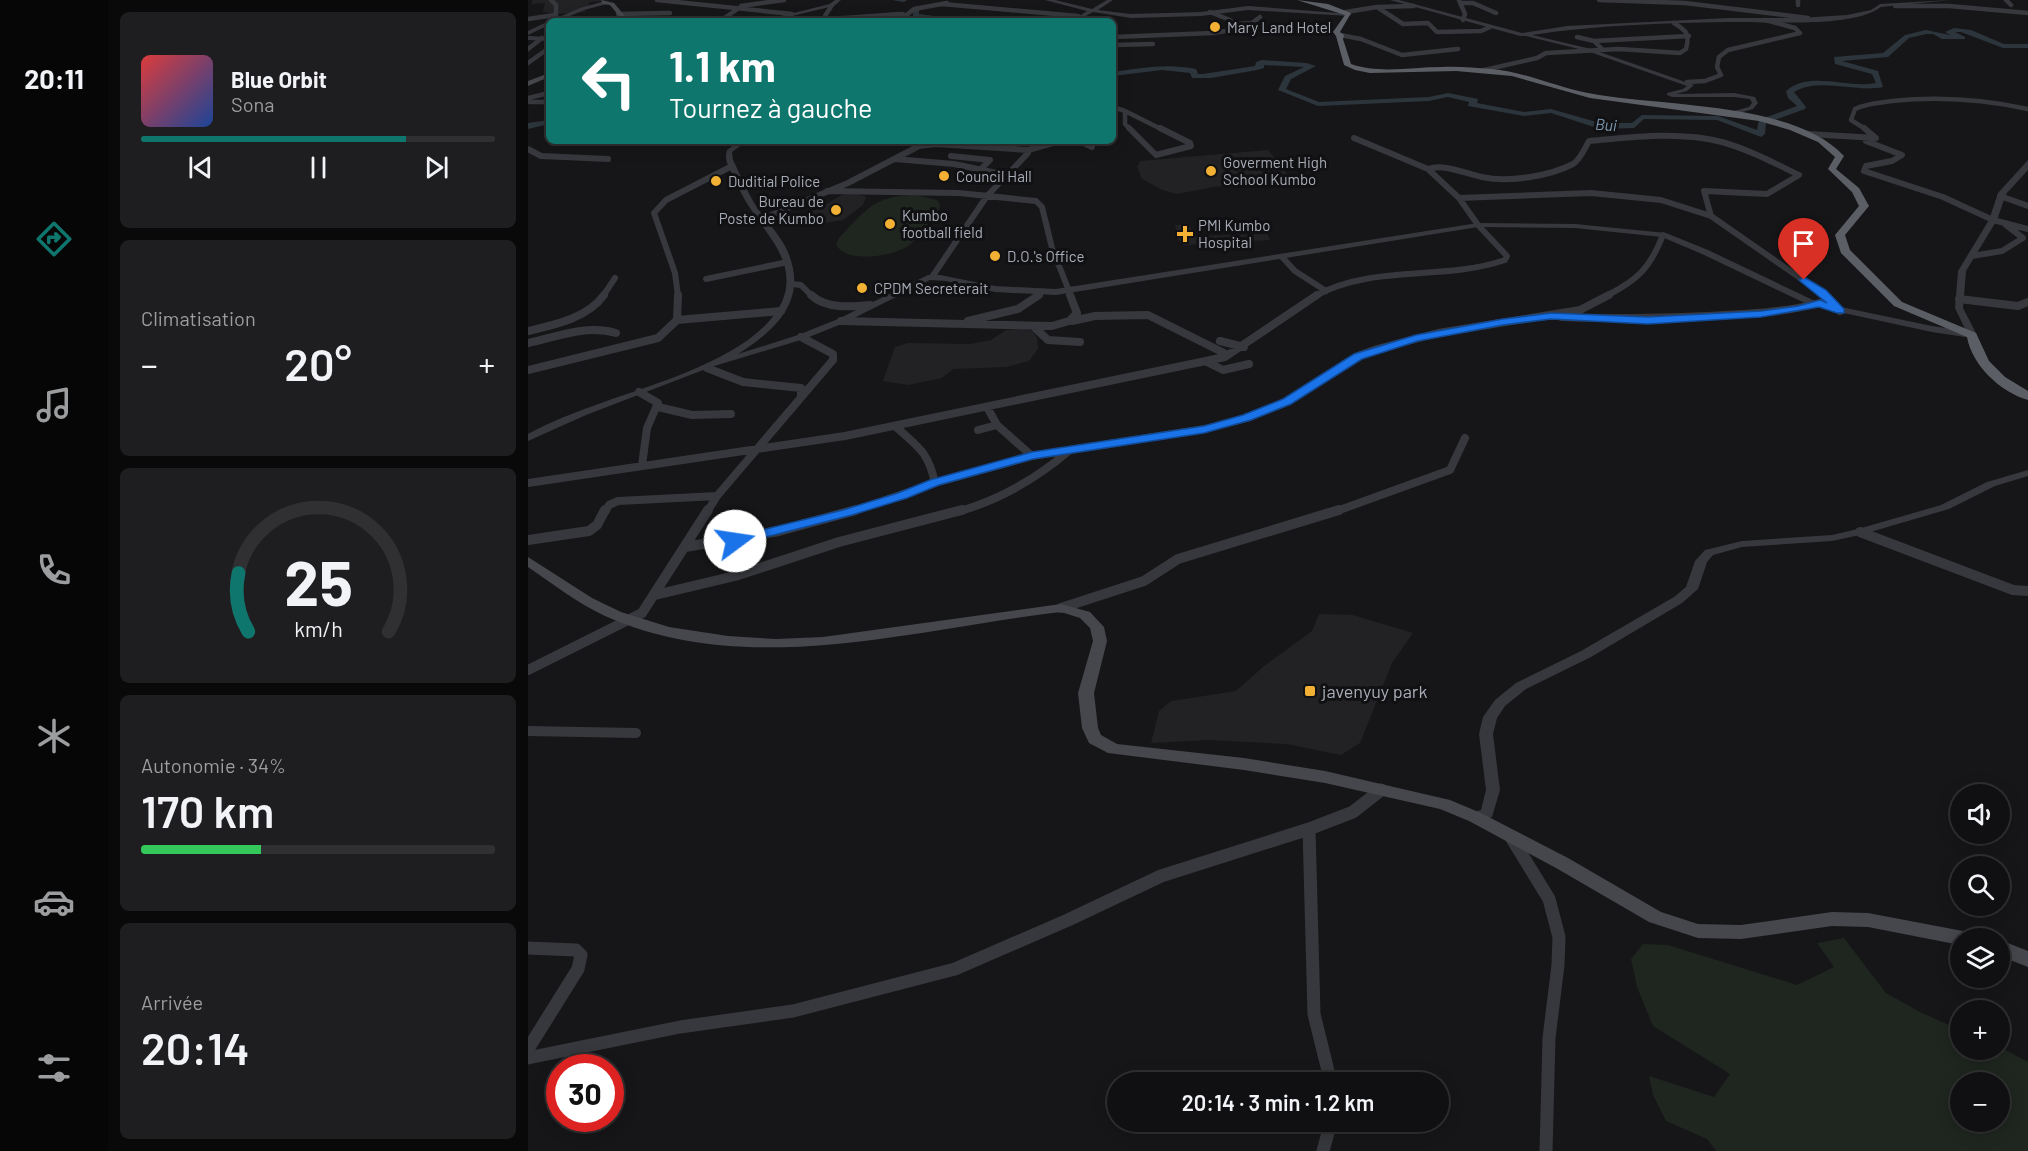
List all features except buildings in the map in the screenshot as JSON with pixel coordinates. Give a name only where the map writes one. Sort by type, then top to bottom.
[{"type":"highway","points":[[1300,0],[1347,13],[1336,32],[1340,35],[1342,50],[1351,67],[1376,70],[1442,68],[1518,75],[1571,92],[1609,99],[1732,113],[1776,123],[1808,134],[1836,151],[1840,156],[1832,169],[1861,194],[1863,209],[1845,226],[1840,235],[1845,251],[1898,304],[1972,335],[1976,347],[1990,369],[2007,386],[2028,396]]},
{"type":"main road","points":[[605,2],[612,4],[623,18]]},
{"type":"main road","points":[[528,84],[546,76]]},
{"type":"main road","points":[[528,561],[555,578],[580,598],[627,620],[698,638],[762,644],[859,639],[1061,608],[1085,615],[1097,627],[1100,641],[1086,693],[1090,728],[1095,739],[1104,745],[1125,752],[1244,764],[1325,777],[1444,804],[1511,836],[1655,917],[1698,931],[1741,932],[1832,919],[1868,920],[1950,936]]},
{"type":"main road","points":[[2010,952],[2028,959]]},
{"type":"street","points":[[551,0],[556,5],[557,12],[553,18]]},
{"type":"street","points":[[657,0],[674,4],[733,7],[759,12],[792,14]]},
{"type":"street","points":[[733,7],[784,0]]},
{"type":"street","points":[[826,18],[832,5],[838,0]]},
{"type":"street","points":[[901,18],[912,8],[957,0]]},
{"type":"street","points":[[1048,0],[1107,14],[1131,16],[1248,8],[1347,13],[1377,7],[1414,6]]},
{"type":"street","points":[[1078,18],[1093,9],[1107,5],[1110,0]]},
{"type":"street","points":[[1393,0],[1490,27],[1590,50],[1691,83],[1713,79],[1721,75],[1717,67],[1719,57],[1728,50],[1800,33],[1795,28],[1766,20]]},
{"type":"street","points":[[1599,0],[1685,3],[1808,18]]},
{"type":"street","points":[[1895,6],[1948,0]]},
{"type":"street","points":[[2006,0],[2011,5]]},
{"type":"street","points":[[1463,20],[1465,14],[1460,1],[1473,3],[1496,13]]},
{"type":"street","points":[[557,18],[605,2]]},
{"type":"street","points":[[663,18],[674,4]]},
{"type":"street","points":[[942,4],[1067,18]]},
{"type":"street","points":[[774,18],[832,5]]},
{"type":"street","points":[[1522,35],[1567,28],[1847,17],[1873,11],[1880,6],[1949,6],[2028,14]]},
{"type":"street","points":[[1377,7],[1403,24],[1430,24],[1437,32],[1481,31],[1490,27]]},
{"type":"street","points":[[724,18],[739,8]]},
{"type":"street","points":[[1361,10],[1390,15]]},
{"type":"street","points":[[1210,12],[1239,25],[1257,21],[1260,17]]},
{"type":"street","points":[[618,14],[669,13]]},
{"type":"street","points":[[843,18],[903,14]]},
{"type":"street","points":[[528,19],[546,20]]},
{"type":"street","points":[[528,24],[546,21]]},
{"type":"street","points":[[1480,71],[1537,58],[1546,53],[1603,50],[1680,53],[1686,49],[1689,36],[1686,30],[1674,23]]},
{"type":"street","points":[[528,36],[546,24]]},
{"type":"street","points":[[1116,37],[1214,33],[1239,30],[1239,25]]},
{"type":"street","points":[[1340,35],[1361,39],[1402,55],[1458,49]]},
{"type":"street","points":[[528,36],[546,37]]},
{"type":"street","points":[[1577,37],[1586,36],[1603,50]]},
{"type":"street","points":[[1594,41],[1689,36]]},
{"type":"street","points":[[528,49],[542,38]]},
{"type":"street","points":[[1116,45],[1153,44]]},
{"type":"street","points":[[528,63],[546,50]]},
{"type":"street","points":[[1691,83],[1685,90],[1669,94],[1734,95],[1753,98],[1755,103],[1751,108],[1732,113]]},
{"type":"street","points":[[528,100],[546,94]]},
{"type":"street","points":[[1863,140],[1876,138],[1856,125],[1851,120],[1851,116],[1855,109],[1869,104],[1953,96],[2028,109]]},
{"type":"street","points":[[528,100],[546,102]]},
{"type":"street","points":[[1116,108],[1125,111],[1148,119],[1190,143],[1191,146],[1156,155],[1125,124],[1125,111]]},
{"type":"street","points":[[1808,134],[1863,140],[1887,147],[1902,155],[1892,161],[1866,166],[1864,171],[1943,196],[1996,220],[2028,229]]},
{"type":"street","points":[[1428,169],[1436,166],[1485,178],[1508,180],[1528,178],[1575,163],[1590,141],[1648,135],[1698,139],[1738,147],[1798,174],[1767,194],[1704,191],[1710,216]]},
{"type":"street","points":[[528,483],[895,426],[1207,362],[1228,356],[1244,347],[1292,311],[1326,291],[1357,281],[1505,260],[1507,256],[1478,225],[1460,198],[1428,169],[1354,138]]},
{"type":"street","points":[[710,366],[760,334],[781,311],[788,298],[791,284],[784,249],[745,194],[732,166],[729,151],[740,144]]},
{"type":"street","points":[[762,219],[827,191],[912,148],[926,144],[1028,150],[1049,144]]},
{"type":"street","points":[[1086,144],[1092,147]]},
{"type":"street","points":[[939,162],[976,148]]},
{"type":"street","points":[[972,158],[976,148]]},
{"type":"street","points":[[528,149],[542,156],[608,159]]},
{"type":"street","points":[[791,284],[801,285],[818,300],[854,309],[870,305],[933,277],[987,196],[1028,153],[1028,150]]},
{"type":"street","points":[[951,156],[990,160],[981,169]]},
{"type":"street","points":[[894,159],[939,162],[1006,175]]},
{"type":"street","points":[[1972,335],[1959,308],[1962,271],[1996,220],[2000,196],[2028,162]]},
{"type":"street","points":[[528,370],[651,340],[669,330],[676,320],[678,295],[675,273],[654,213],[666,200],[732,166]]},
{"type":"street","points":[[827,191],[889,190],[1030,199],[1039,203],[1077,313]]},
{"type":"street","points":[[1460,198],[1591,193],[1661,200],[1710,216],[1822,292],[1840,311]]},
{"type":"street","points":[[2000,196],[2028,206]]},
{"type":"street","points":[[1972,256],[2002,251],[2023,238],[1996,220]]},
{"type":"street","points":[[933,277],[984,288],[1041,292],[1069,290],[1478,225],[1575,226],[1663,235],[1705,252],[1814,304],[1820,303],[1840,311],[1972,335]]},
{"type":"street","points":[[685,547],[735,541],[848,513],[903,496],[935,483],[1032,456],[1204,429],[1247,418],[1287,402],[1358,356],[1377,349],[1438,333],[1580,310],[1628,285],[1653,260],[1663,235]]},
{"type":"street","points":[[1282,257],[1295,271],[1326,291]]},
{"type":"street","points":[[706,279],[788,262]]},
{"type":"street","points":[[528,331],[569,320],[583,312],[601,300],[615,278]]},
{"type":"street","points":[[957,324],[1027,305],[1041,292]]},
{"type":"street","points":[[1959,299],[2028,308]]},
{"type":"street","points":[[2018,306],[2028,302]]},
{"type":"street","points":[[1551,316],[1648,321],[1761,314],[1799,309],[1820,303]]},
{"type":"street","points":[[528,438],[639,392],[801,337],[841,321],[854,309]]},
{"type":"street","points":[[676,320],[781,311]]},
{"type":"street","points":[[1077,313],[1095,316]]},
{"type":"street","points":[[1072,321],[1077,313]]},
{"type":"street","points":[[841,321],[1034,327],[1053,326],[1095,316],[1139,314],[1155,316],[1228,356]]},
{"type":"street","points":[[1034,327],[1043,339],[1051,342],[1080,342]]},
{"type":"street","points":[[528,343],[582,331],[610,330],[616,333]]},
{"type":"street","points":[[528,670],[642,613],[717,496],[754,449],[834,357],[801,337]]},
{"type":"street","points":[[1220,341],[1244,347]]},
{"type":"street","points":[[1207,362],[1218,370],[1225,371],[1249,364]]},
{"type":"street","points":[[710,366],[743,382],[801,388],[801,396]]},
{"type":"street","points":[[639,392],[658,403],[658,406],[692,415],[731,414]]},
{"type":"street","points":[[642,465],[647,428],[658,406]]},
{"type":"street","points":[[987,407],[998,425],[1032,456]]},
{"type":"street","points":[[978,430],[998,425]]},
{"type":"street","points":[[895,426],[922,450],[930,461],[935,483]]},
{"type":"street","points":[[1138,429],[1145,438]]},
{"type":"street","points":[[1061,608],[1144,581],[1178,559],[1361,504],[1443,473],[1450,470],[1465,438]]},
{"type":"street","points":[[655,596],[761,568],[841,542],[970,509],[1016,490],[1053,466],[1070,450]]},
{"type":"street","points":[[1475,817],[1487,813],[1493,790],[1486,734],[1490,717],[1500,703],[1521,686],[1587,654],[1678,600],[1692,589],[1701,561],[1709,552],[1742,544],[1832,538],[1860,532],[1945,507],[1991,484],[2028,473]]},
{"type":"street","points":[[528,540],[590,531],[595,527],[608,505],[618,501],[717,496]]},
{"type":"street","points":[[1860,532],[2013,590],[2028,591]]},
{"type":"street","points":[[528,731],[636,733]]},
{"type":"street","points":[[528,1058],[680,1027],[793,1011],[955,969],[1068,921],[1161,876],[1309,829],[1353,812],[1382,790]]},
{"type":"street","points":[[1309,829],[1314,1014],[1328,1072]]},
{"type":"street","points":[[1511,836],[1553,907],[1560,934],[1559,973],[1551,1015],[1547,1065],[1546,1151]]},
{"type":"street","points":[[528,948],[576,950],[581,955],[578,969],[528,1049]]},
{"type":"street","points":[[1323,1151],[1328,1132]]},
{"type":"shaded area","points":[[533,0],[612,0],[590,2],[585,12],[557,14],[543,12],[545,3],[531,4]]},
{"type":"shaded area","name":"Goverment High School Kumbo","points":[[1268,150],[1287,174],[1280,181],[1213,187],[1177,194],[1162,190],[1142,179],[1137,167],[1140,161]]},
{"type":"shaded area","name":"Bureau de Poste de Kumbo","points":[[851,192],[866,197],[863,205],[843,220],[819,224],[806,222],[801,218],[842,195]]},
{"type":"shaded area","name":"Kumbo football field","points":[[916,195],[937,200],[940,205],[939,210],[911,244],[883,255],[860,256],[841,251],[836,244],[864,212],[880,201]]},
{"type":"shaded area","name":"PMI Kumbo Hospital","points":[[1188,224],[1195,236],[1267,234],[1270,240],[1184,245],[1178,239],[1175,225]]},
{"type":"shaded area","points":[[1006,330],[1032,331],[1037,338],[1038,349],[1029,361],[1007,367],[953,369],[942,378],[908,385],[883,381],[895,347],[908,343],[970,344],[991,340]]},
{"type":"shaded area","points":[[1319,614],[1353,615],[1413,633],[1392,663],[1360,743],[1341,755],[1287,744],[1208,740],[1151,743],[1159,711],[1171,701],[1236,691],[1264,666],[1312,631]]},
{"type":"shaded area","points":[[1844,938],[1886,993],[1950,1026],[1950,1060],[2010,1060],[2010,1052],[2028,1062],[2028,1151],[1716,1151],[1707,1139],[1666,1121],[1653,1095],[1649,1076],[1714,1097],[1730,1074],[1653,1026],[1637,987],[1631,959],[1643,944],[1668,945],[1797,985],[1834,967],[1817,943]]},
{"type":"waterway","points":[[895,0],[904,0]]},
{"type":"waterway","points":[[916,9],[915,16],[935,18]]},
{"type":"waterway","name":"Bui","points":[[1116,74],[1153,68],[1172,68],[1193,71],[1195,76],[1203,76],[1257,68],[1262,62],[1275,65],[1306,65],[1312,66],[1288,78],[1282,90],[1318,104],[1429,99],[1448,95],[1475,101],[1471,104],[1500,111],[1524,114],[1551,111],[1600,126],[1634,125],[1642,117],[1718,118],[1761,134],[1762,122],[1802,107],[1791,96],[1790,91],[1798,86],[1820,84],[1870,87],[1880,85],[1875,73],[1838,62],[1837,59],[1885,55],[1907,36],[1926,32],[1934,32],[1942,37],[1963,38],[1948,32],[1954,30],[1975,34],[2003,46],[2028,46]]},
{"type":"waterway","name":"Bui","points":[[528,126],[546,123]]},
{"type":"place","name":"Mary Land Hotel","points":[[1215,27]]},
{"type":"place","name":"Goverment High School Kumbo","points":[[1211,171]]},
{"type":"place","name":"Council Hall","points":[[944,176]]},
{"type":"place","name":"Duditial Police","points":[[716,181]]},
{"type":"place","name":"Bureau de Poste de Kumbo","points":[[836,210]]},
{"type":"place","name":"Kumbo football field","points":[[890,224]]},
{"type":"place","name":"PMI Kumbo Hospital","points":[[1185,234]]},
{"type":"place","name":"D.O.'s Office","points":[[995,256]]},
{"type":"place","name":"CPDM Secreterait","points":[[862,288]]},
{"type":"place","name":"javenyuy park","points":[[1310,691]]},
{"type":"route","points":[[735,541],[848,513],[903,496],[935,483],[1032,456],[1204,429],[1247,418],[1287,402],[1358,356],[1416,338],[1551,316],[1648,321],[1761,314],[1799,309],[1820,303],[1840,311],[1822,292],[1804,280]]}]
